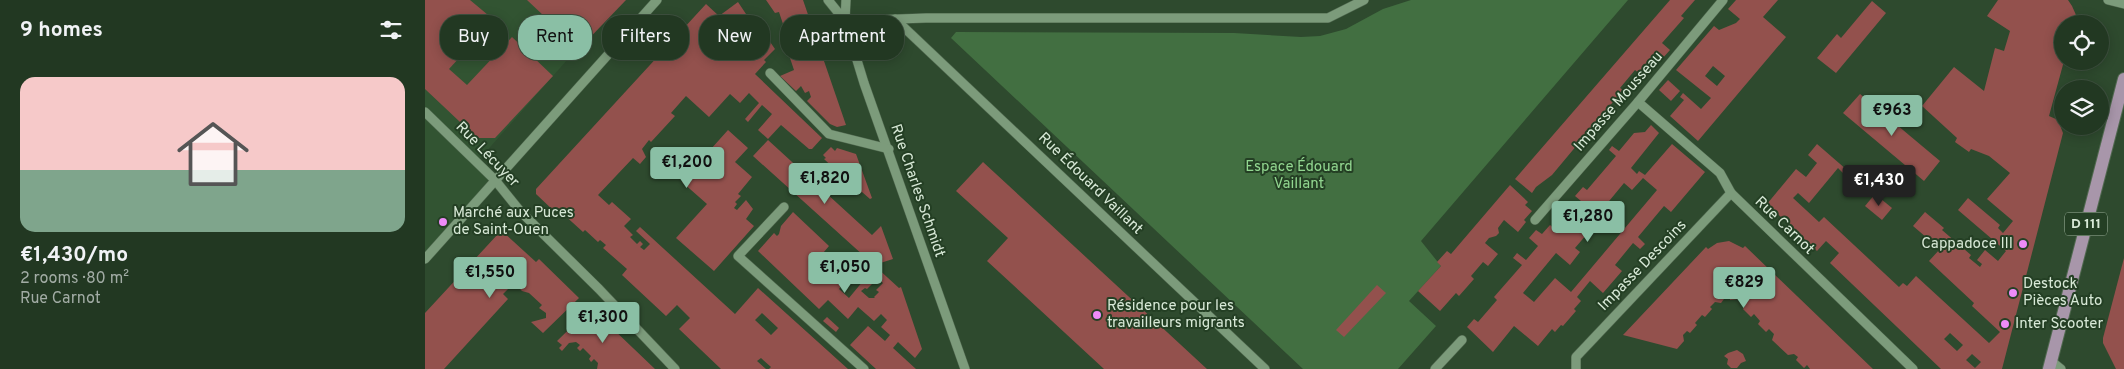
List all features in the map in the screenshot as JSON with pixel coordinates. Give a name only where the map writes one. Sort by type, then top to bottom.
[{"type":"main road","name":"D 111","points":[[2053,366],[2120,108],[2124,79]]},
{"type":"street","points":[[425,259],[657,0]]},
{"type":"street","name":"Rue Charles Schmidt","points":[[828,0],[840,15]]},
{"type":"street","name":"Rue Charles Schmidt","points":[[845,15],[846,0]]},
{"type":"street","points":[[904,18],[1328,18],[1364,0]]},
{"type":"street","name":"Impasse Mousseau","points":[[1535,220],[1638,102],[1723,0]]},
{"type":"street","points":[[2108,0],[2124,4]]},
{"type":"street","name":"Rue Édouard Vaillant","points":[[904,27],[1265,369]]},
{"type":"street","name":"Rue Charles Schmidt","points":[[857,60],[965,369]]},
{"type":"street","points":[[770,73],[829,134],[889,149]]},
{"type":"street","name":"Rue Carnot","points":[[1638,102],[1720,174],[1731,193],[1913,369]]},
{"type":"street","name":"Rue Lécuyer","points":[[425,112],[495,180],[519,211],[599,288],[675,369]]},
{"type":"street","name":"Impasse Descoins","points":[[1576,369],[1576,357],[1731,193]]},
{"type":"street","points":[[784,207],[739,256],[863,369]]},
{"type":"street","points":[[1435,369],[1462,340]]},
{"type":"shaded area","name":"Marché aux Puces de Saint-Ouen","points":[[425,0],[620,0],[607,15],[602,15],[602,20],[592,32],[592,15],[518,15],[518,60],[567,60],[477,162],[495,180],[425,264]]},
{"type":"green space","name":"Espace Édouard Vaillant","points":[[1411,0],[1628,0],[1421,241],[1441,266],[1409,301],[1436,326],[1398,369],[1303,369],[951,38],[956,32],[1234,33],[1301,37],[1320,36],[1346,29],[1383,9]]},
{"type":"building","points":[[425,0],[470,0],[488,15],[440,15],[440,60],[457,60],[449,69],[467,85],[490,60],[508,60],[508,41],[512,37],[518,43],[518,60],[536,60],[553,76],[495,138],[477,138],[425,89]]},
{"type":"building","points":[[527,0],[626,0],[612,15],[602,15],[602,25],[592,35],[592,15],[543,15]]},
{"type":"building","points":[[766,0],[803,0],[808,15],[780,15],[779,12],[775,13]]},
{"type":"building","points":[[1670,0],[1695,0],[1681,16],[1684,18],[1662,43],[1670,50],[1645,78],[1635,70],[1620,88],[1623,90],[1552,175],[1536,187],[1532,193],[1515,179]]},
{"type":"building","points":[[1736,0],[1778,0],[1763,17],[1786,37],[1698,141],[1670,116],[1684,100],[1680,97],[1683,93],[1701,109],[1711,98],[1676,70],[1714,26],[1719,30],[1736,23],[1740,19],[1728,9]],"holes":[[[1713,66],[1725,76],[1717,86],[1705,76]]]},
{"type":"building","points":[[1998,0],[2068,0],[2072,6],[2076,15],[2054,15],[2054,70],[2062,70],[2059,80],[2054,80],[2054,98],[2049,116],[2054,118],[2054,135],[2062,135],[2002,369],[1941,369],[1830,263],[1839,253],[1826,241],[1817,251],[1767,204],[1796,169],[1806,177],[1817,163],[1808,155],[1817,144],[1847,170],[1844,174],[1838,168],[1809,203],[1798,193],[1793,198],[1819,222],[1824,217],[1899,287],[1903,283],[1907,286],[1916,276],[1989,343],[2000,332],[1972,306],[1974,303],[1929,261],[1940,249],[1913,226],[1925,212],[1944,228],[1942,230],[1971,255],[1969,258],[1980,267],[1982,264],[1977,260],[1985,250],[1998,261],[2006,251],[1958,210],[1968,198],[2000,225],[1998,228],[2003,233],[2013,221],[1987,199],[2010,173],[1989,156],[1971,149],[1969,152],[1955,142],[1957,138],[1922,106],[1954,67],[1984,91],[1995,48],[2004,51],[2010,31],[1987,16]],"holes":[[[1950,333],[1963,345],[1957,351],[1944,339]],[[1972,354],[1981,362],[1975,368],[1966,360]]]},
{"type":"building","points":[[1872,1],[1886,13],[1836,73],[1817,58],[1837,34],[1841,38]]},
{"type":"building","points":[[738,2],[746,14],[744,15],[720,15]]},
{"type":"building","points":[[706,4],[718,15],[699,15],[699,60],[764,60],[766,62],[755,74],[822,138],[812,149],[809,149],[781,125],[768,139],[758,130],[772,114],[762,105],[748,122],[745,119],[759,103],[749,93],[740,103],[730,94],[709,117],[686,96],[671,113],[675,116],[642,149],[646,157],[640,164],[633,158],[598,195],[609,205],[612,202],[631,219],[624,226],[633,235],[630,237],[637,244],[640,241],[643,244],[640,247],[644,250],[650,244],[636,231],[640,227],[735,314],[758,288],[848,369],[769,369],[771,367],[761,358],[757,361],[766,369],[721,369],[679,329],[690,318],[677,305],[666,316],[622,275],[627,269],[603,248],[606,245],[600,240],[598,242],[585,230],[583,232],[561,212],[556,213],[536,194],[536,189],[655,60],[689,60],[689,22]],"holes":[[[762,313],[778,328],[771,335],[755,320]]]},
{"type":"building","points":[[770,42],[775,49],[770,54]]},
{"type":"building","points":[[791,60],[824,60],[846,125],[837,127],[830,124],[807,101],[811,97],[809,91],[805,93],[801,86],[796,91],[780,76],[794,70]]},
{"type":"building","points":[[1668,80],[1680,91],[1671,101],[1659,90]]},
{"type":"building","points":[[1860,94],[1940,161],[1924,181],[1843,113]]},
{"type":"building","points":[[1651,125],[1659,133],[1631,168],[1637,174],[1639,171],[1645,175],[1672,144],[1705,172],[1671,212],[1664,206],[1638,237],[1645,244],[1640,249],[1633,243],[1615,265],[1622,271],[1603,293],[1590,281],[1577,297],[1581,301],[1574,309],[1576,311],[1555,332],[1552,329],[1538,346],[1514,326],[1493,352],[1467,327],[1474,319],[1478,322],[1497,300],[1494,297],[1522,265],[1513,258],[1517,253],[1526,260],[1538,246],[1529,238],[1536,230],[1542,234],[1550,225],[1556,230],[1581,201],[1575,196],[1583,187],[1587,190],[1616,156],[1609,150],[1612,146],[1619,151],[1634,133],[1645,132]],"holes":[[[1643,178],[1657,190],[1571,292],[1555,278],[1534,302],[1523,293],[1556,253],[1570,265],[1580,252],[1575,248],[1599,220],[1604,224],[1614,213],[1605,206],[1624,183],[1632,190]]]},
{"type":"building","points":[[728,130],[748,148],[735,162],[752,177],[738,194],[741,196],[735,202],[737,204],[734,208],[737,210],[746,200],[753,209],[746,219],[754,226],[714,271],[676,238],[707,204],[682,182],[696,166],[698,168],[704,161],[702,159]]},
{"type":"building","points":[[768,140],[872,235],[881,226],[893,259],[874,265],[753,156]]},
{"type":"building","points":[[831,147],[835,151],[837,148],[856,154],[872,198],[870,199],[862,192],[860,193],[824,159],[826,158],[823,155]]},
{"type":"building","name":"Résidence pour les travailleurs migrants","points":[[983,162],[1207,369],[1104,369],[987,261],[1008,238],[956,191]]},
{"type":"building","points":[[1510,185],[1528,202],[1525,205],[1532,211],[1524,220],[1526,222],[1518,232],[1504,220],[1498,228],[1499,233],[1489,238],[1485,243],[1498,254],[1488,266],[1483,262],[1471,276],[1474,279],[1459,296],[1456,293],[1440,311],[1418,291],[1441,266],[1437,262],[1447,251],[1451,254]]},
{"type":"building","points":[[1875,194],[1892,208],[1882,220],[1865,206]]},
{"type":"building","points":[[793,212],[829,246],[818,259],[844,283],[839,289],[849,298],[868,275],[875,281],[867,289],[865,288],[861,291],[869,298],[875,298],[879,292],[876,290],[883,283],[871,272],[876,267],[899,288],[901,287],[922,349],[915,358],[898,342],[893,348],[916,369],[876,369],[850,345],[868,326],[885,341],[890,335],[881,327],[887,320],[881,314],[874,321],[858,307],[848,319],[828,300],[819,309],[758,251],[774,233],[777,236],[779,234],[781,226]]},
{"type":"building","points":[[503,232],[536,262],[539,259],[579,298],[543,333],[531,322],[546,318],[546,313],[539,308],[542,305],[514,283],[503,294],[508,299],[444,369],[425,369],[425,313],[498,234],[499,236]]},
{"type":"building","points":[[1729,241],[1743,248],[1745,246],[1873,369],[1810,369],[1807,365],[1804,368],[1796,360],[1798,357],[1794,354],[1788,355],[1772,340],[1774,334],[1769,329],[1766,332],[1758,324],[1760,321],[1754,314],[1751,317],[1743,309],[1745,306],[1738,299],[1730,300],[1730,294],[1724,294],[1724,299],[1721,303],[1715,302],[1705,317],[1702,315],[1690,333],[1687,331],[1683,335],[1684,341],[1677,349],[1623,335],[1706,247],[1708,249],[1717,243]]},
{"type":"building","points":[[2124,258],[2124,369],[2116,369],[2103,343],[2103,338]]},
{"type":"building","points":[[1377,285],[1386,293],[1344,337],[1336,330]]},
{"type":"building","points":[[591,308],[655,369],[597,369],[598,363],[594,359],[591,362],[589,359],[591,356],[583,348],[580,351],[577,348],[580,345],[576,342],[569,343],[562,351],[559,348],[562,345],[557,341]]},
{"type":"building","points":[[827,317],[839,328],[836,332],[823,321]]},
{"type":"building","points":[[1737,350],[1743,354],[1746,361],[1737,368],[1731,368],[1727,364],[1728,359],[1724,356]]},
{"type":"place","name":"Marché aux Puces de Saint-Ouen","points":[[443,222]]},
{"type":"place","name":"Cappadoce III","points":[[2023,244]]},
{"type":"place","name":"Destock Pièces Auto","points":[[2013,293]]},
{"type":"place","name":"Résidence pour les travailleurs migrants","points":[[1097,315]]},
{"type":"place","name":"Inter Scooter","points":[[2005,324]]}]
